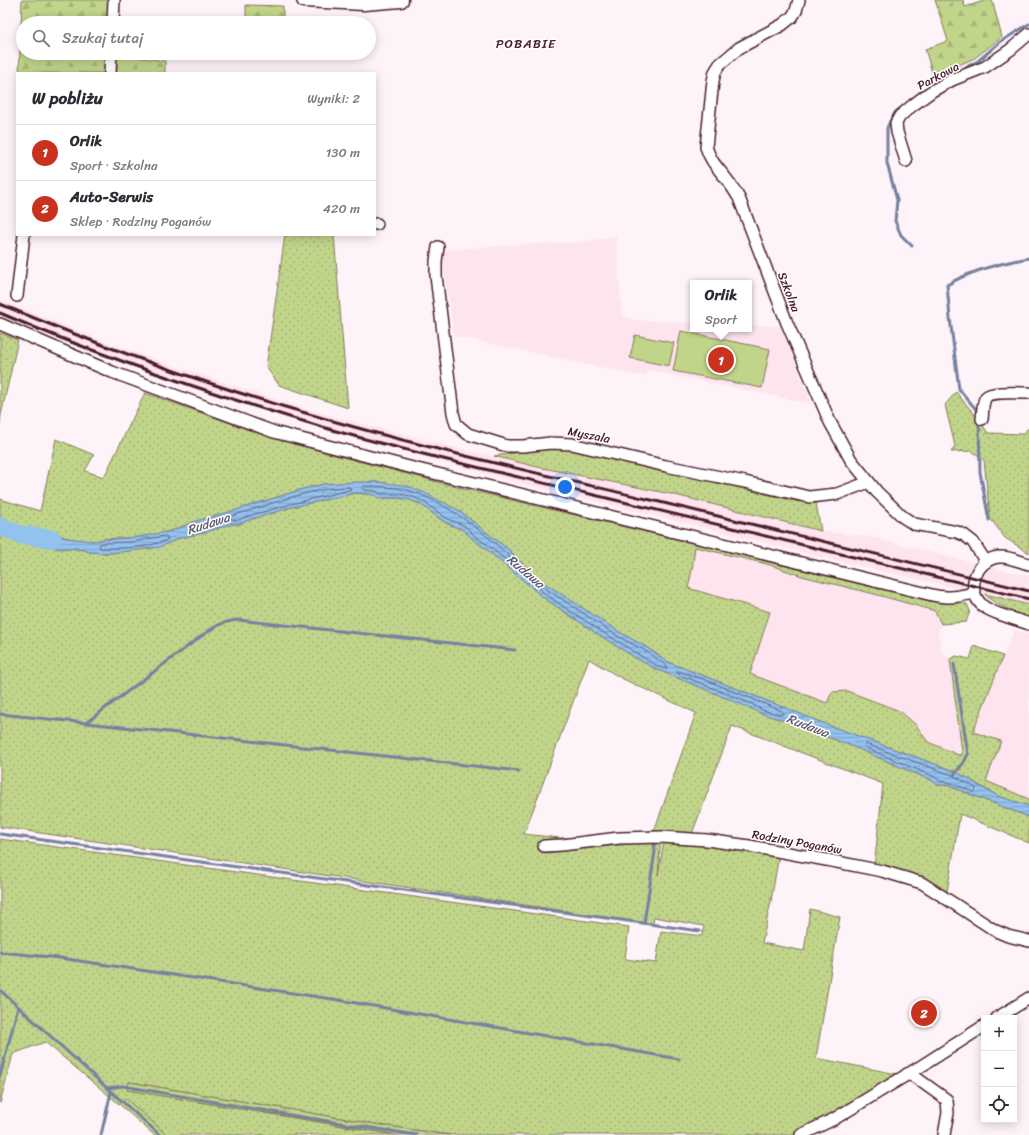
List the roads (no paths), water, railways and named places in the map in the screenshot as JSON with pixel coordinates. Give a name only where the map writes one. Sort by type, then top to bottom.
[{"type":"main road","points":[[304,0],[350,3],[401,0]]},
{"type":"street","points":[[113,16],[114,0]]},
{"type":"street","name":"Szkolna","points":[[799,0],[796,11],[792,17],[740,48],[720,64],[715,72],[706,146],[709,156],[716,168],[730,183],[739,198],[787,323],[830,422],[852,460],[877,492],[895,511],[908,521],[914,524],[957,532],[964,535],[973,542],[986,562]]},
{"type":"street","name":"Parkowa","points":[[906,161],[897,132],[896,123],[900,116],[932,90],[952,80],[985,67],[1010,50],[1029,34]]},
{"type":"street","points":[[110,72],[111,60]]},
{"type":"street","points":[[17,296],[24,236]]},
{"type":"street","name":"Myszala","points":[[438,247],[436,276],[453,413],[456,424],[468,434],[507,446],[551,443],[572,444],[809,497],[837,494],[869,482]]},
{"type":"street","points":[[0,324],[112,372],[274,432],[428,472],[932,596],[948,597],[974,592]]},
{"type":"street","points":[[982,419],[985,398],[988,396],[1003,393],[1029,393]]},
{"type":"street","points":[[1029,564],[1001,557],[994,558],[981,566],[977,571],[973,583],[974,592],[984,607],[1029,624]]},
{"type":"street","name":"Rodziny Poganów","points":[[544,846],[619,838],[661,837],[749,846],[859,866],[886,872],[922,883],[996,931],[1008,936],[1029,941]]},
{"type":"street","points":[[1002,1015],[1029,998]]},
{"type":"street","points":[[802,1135],[834,1119],[981,1028]]},
{"type":"street","points":[[907,1074],[915,1077],[947,1100],[948,1113],[944,1135]]},
{"type":"water","points":[[379,482],[408,486],[425,493],[458,510],[509,550],[535,577],[670,663],[828,725],[954,771],[998,796],[1029,806],[1029,817],[947,785],[937,785],[933,781],[854,747],[786,721],[760,713],[656,669],[599,635],[544,598],[463,530],[446,523],[420,504],[410,500],[398,498],[379,498],[375,495],[356,493],[292,507],[240,524],[227,525],[207,532],[180,538],[160,547],[138,550],[109,553],[90,552],[68,548],[57,549],[48,543],[28,541],[31,529],[66,538],[92,541],[139,537],[171,531],[196,521],[303,489],[324,484]]},
{"type":"waterway","points":[[955,72],[978,61],[1000,42],[1029,24]]},
{"type":"waterway","points":[[930,86],[947,75]]},
{"type":"waterway","points":[[912,246],[901,235],[895,221],[897,200],[887,163],[887,128],[896,112],[925,89]]},
{"type":"waterway","points":[[979,413],[959,389],[947,285],[976,271],[1029,258]]},
{"type":"waterway","points":[[979,420],[980,472],[989,520]]},
{"type":"waterway","name":"Rudawa","points":[[0,526],[21,535],[53,539]]},
{"type":"waterway","points":[[87,722],[200,637],[218,626],[232,621],[238,620],[515,650]]},
{"type":"waterway","points":[[954,664],[968,754],[954,775]]},
{"type":"waterway","points":[[0,714],[519,771]]},
{"type":"waterway","points":[[0,834],[700,931]]},
{"type":"waterway","points":[[644,923],[655,851],[654,842]]},
{"type":"waterway","points":[[571,849],[629,843]]},
{"type":"waterway","points":[[545,852],[563,850]]},
{"type":"waterway","points":[[0,952],[60,958],[339,1000],[679,1059]]},
{"type":"waterway","points":[[0,990],[160,1135]]},
{"type":"waterway","points":[[0,1076],[18,1007]]},
{"type":"waterway","points":[[107,1088],[123,1086],[416,1135]]},
{"type":"waterway","points":[[101,1135],[111,1092]]},
{"type":"railway","points":[[0,304],[76,335],[192,377],[351,426],[477,459],[1029,591]]},
{"type":"railway","points":[[0,313],[81,346],[163,376],[361,438],[459,463],[1029,599]]},
{"type":"place","name":"Orlik","points":[[721,360]]},
{"type":"place","name":"Auto-Serwis","points":[[924,1013]]},
{"type":"district","name":"POBABIE","points":[[526,43]]}]
